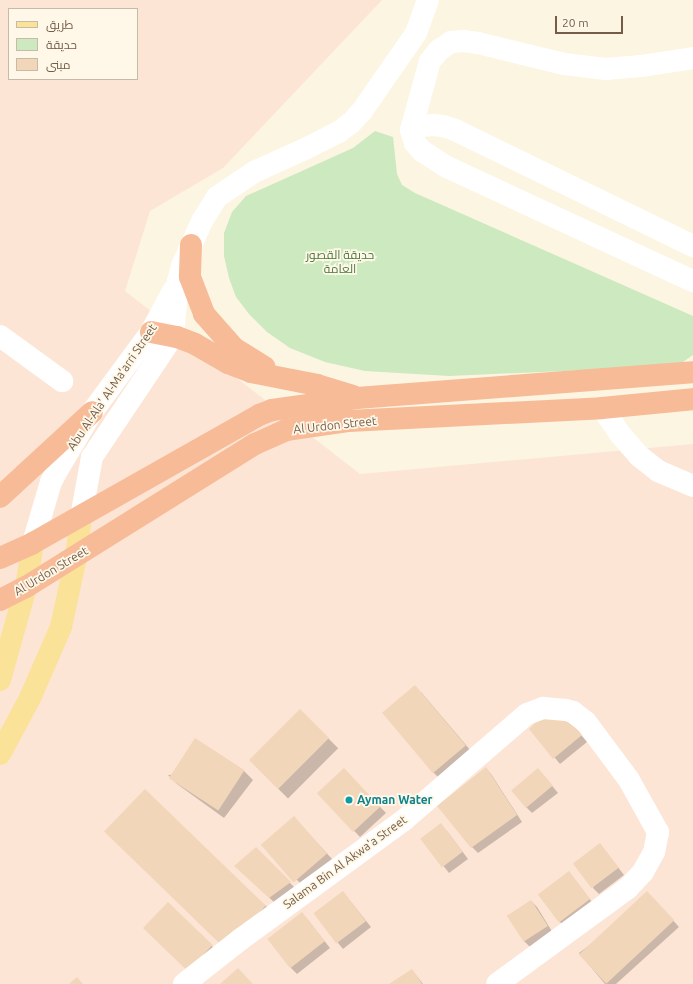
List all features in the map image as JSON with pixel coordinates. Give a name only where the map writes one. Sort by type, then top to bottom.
[{"type":"highway","points":[[191,245],[190,276],[204,314],[234,348],[279,377]]},
{"type":"highway","points":[[152,332],[173,336],[195,344],[228,363],[245,370],[316,385],[357,398]]},
{"type":"highway","name":"Al Urdon Street","points":[[0,558],[33,543],[259,415],[286,408],[357,398],[693,372]]},
{"type":"highway","name":"Al Urdon Street","points":[[0,600],[26,587],[255,444],[286,430],[350,421],[602,408],[693,399]]},
{"type":"highway","points":[[0,497],[92,412]]},
{"type":"main road","name":"Abu Al-Ala' Al-Maʻarri Street","points":[[0,754],[30,698],[60,627],[76,556],[80,517]]},
{"type":"main road","name":"Abu Al-Ala' Al-Maʻarri Street","points":[[0,680],[26,587],[33,543]]},
{"type":"street","name":"Abu Al-Ala' Al-Maʻarri Street","points":[[80,517],[92,457],[173,336],[178,281],[182,266],[202,221],[217,198],[254,172],[339,132],[352,122],[362,111],[416,33],[428,0]]},
{"type":"street","points":[[693,58],[641,66],[606,68],[564,64],[478,43],[464,41],[451,42],[439,50],[430,61],[411,130],[415,143],[432,159],[693,281]]},
{"type":"street","points":[[411,130],[421,126],[434,125],[455,130],[693,246]]},
{"type":"street","name":"Abu Al-Ala' Al-Maʻarri Street","points":[[33,543],[52,482],[92,412],[152,332],[178,281]]},
{"type":"street","points":[[0,336],[62,381]]},
{"type":"street","points":[[602,408],[620,434],[639,456],[658,471],[693,486]]},
{"type":"street","name":"Salama Bin Al Akwa'a Street","points":[[184,984],[241,939],[404,820],[527,714],[543,708],[566,710],[573,712],[586,722],[629,780],[658,832],[654,852],[643,872],[628,888],[497,984]]},
{"type":"shaded area","points":[[0,0],[382,0],[223,168],[150,211],[125,291],[360,474],[693,444],[693,984],[0,984]]},
{"type":"green space","name":"حديقة القصور العامة","points":[[375,131],[393,137],[397,174],[402,185],[415,193],[693,316],[693,355],[677,366],[449,376],[365,371],[325,362],[290,348],[267,332],[249,314],[236,297],[229,278],[224,256],[224,233],[232,212],[246,196],[353,148]]},
{"type":"building","points":[[415,685],[466,746],[433,773],[382,713]]},
{"type":"building","points":[[300,709],[329,738],[278,789],[249,760]]},
{"type":"building","points":[[557,715],[574,726],[582,735],[553,759],[529,729],[538,720]]},
{"type":"building","points":[[195,738],[244,770],[218,810],[169,778]]},
{"type":"building","points":[[486,767],[517,815],[471,848],[437,806]]},
{"type":"building","name":"Ayman Water","points":[[344,768],[380,807],[353,832],[317,793]]},
{"type":"building","points":[[538,768],[553,786],[526,808],[511,790]]},
{"type":"building","points":[[145,789],[266,906],[225,948],[104,831]]},
{"type":"building","points":[[294,816],[327,854],[294,883],[261,845]]},
{"type":"building","points":[[441,823],[463,852],[442,867],[420,839]]},
{"type":"building","points":[[600,843],[619,868],[592,888],[573,863]]},
{"type":"building","points":[[256,847],[291,882],[269,898],[234,866]]},
{"type":"building","points":[[569,871],[590,899],[559,922],[538,894]]},
{"type":"building","points":[[343,891],[366,921],[336,944],[313,913]]},
{"type":"building","points":[[647,891],[674,920],[606,984],[579,954]]},
{"type":"building","points":[[531,900],[548,926],[524,942],[507,916]]},
{"type":"building","points":[[168,902],[213,945],[188,971],[143,928]]},
{"type":"building","points":[[302,912],[325,941],[290,968],[267,939]]},
{"type":"building","points":[[238,968],[253,984],[220,984]]},
{"type":"building","points":[[412,969],[422,984],[389,984]]},
{"type":"building","points":[[77,977],[83,984],[69,984]]},
{"type":"place","name":"Ayman Water","points":[[349,800]]}]
